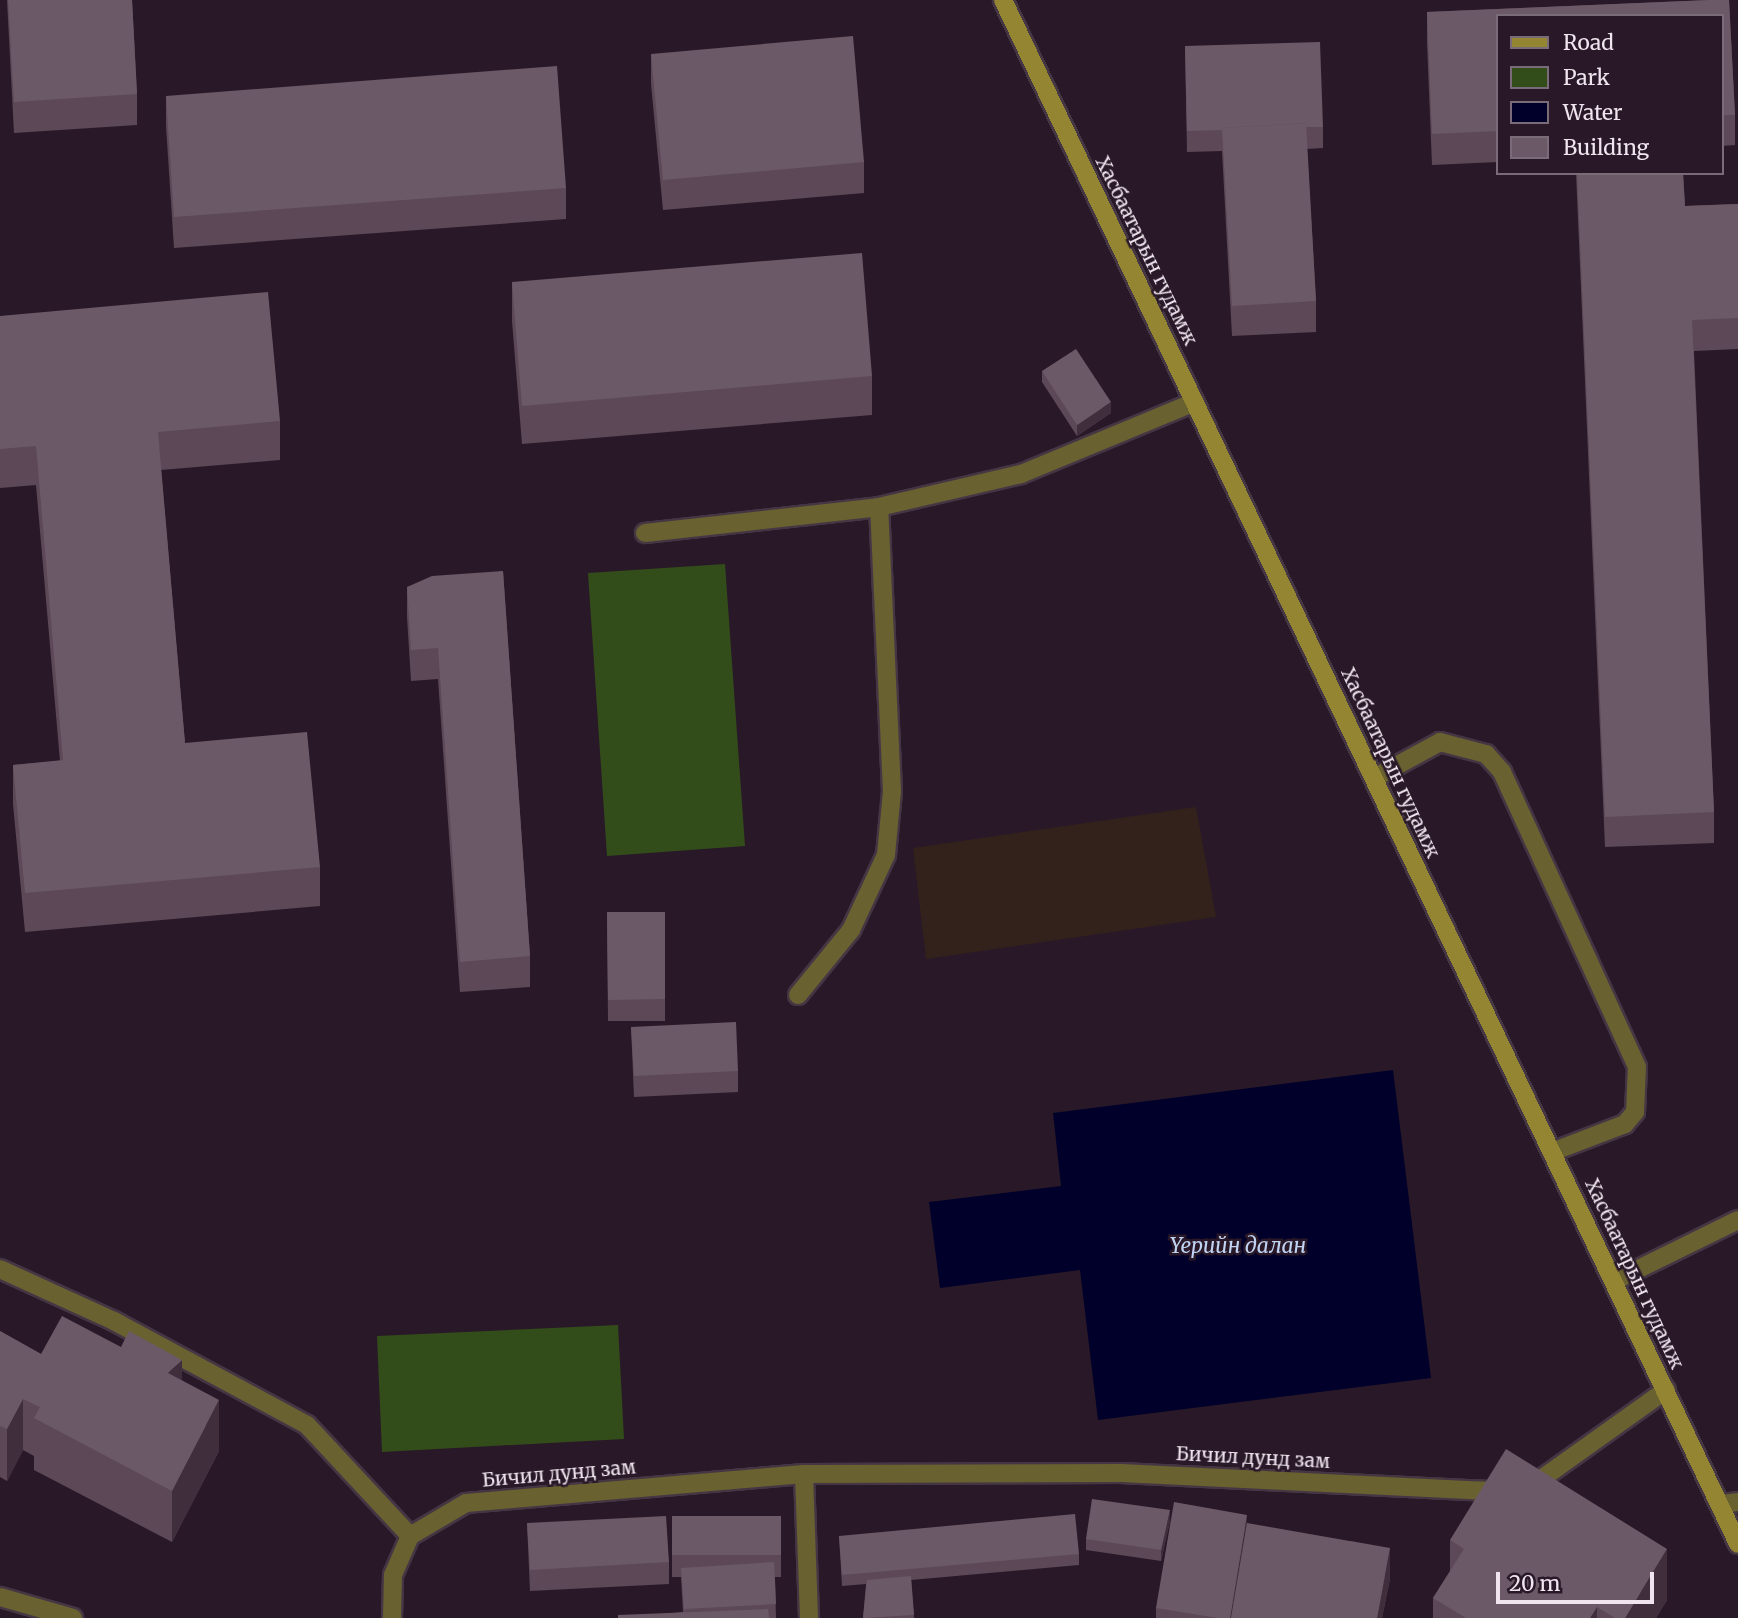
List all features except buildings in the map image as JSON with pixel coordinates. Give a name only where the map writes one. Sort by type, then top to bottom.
[{"type":"street","name":"Хасбаатарын гудамж","points":[[1003,0],[1666,1390],[1729,1503],[1738,1544]]},
{"type":"street","points":[[645,533],[879,507],[1021,474],[1195,402]]},
{"type":"street","points":[[798,995],[851,930],[886,855],[892,790],[879,507]]},
{"type":"street","points":[[1374,778],[1440,742],[1486,754],[1502,772],[1637,1067],[1635,1112],[1625,1124],[1552,1152]]},
{"type":"street","points":[[1614,1282],[1738,1220]]},
{"type":"street","points":[[0,1269],[114,1321],[307,1425],[410,1536],[393,1576],[392,1618]]},
{"type":"street","name":"Бичил дунд зам","points":[[410,1536],[467,1503],[804,1474],[1121,1472],[1522,1493],[1666,1390]]},
{"type":"street","points":[[804,1474],[809,1618]]},
{"type":"street","points":[[0,1597],[73,1618]]},
{"type":"shaded area","points":[[1196,807],[1216,917],[926,959],[913,848]]},
{"type":"green space","points":[[725,564],[745,846],[607,856],[588,573]]},
{"type":"green space","points":[[618,1325],[624,1439],[382,1452],[377,1336]]},
{"type":"water","name":"Үерийн далан","points":[[1393,1070],[1431,1378],[1098,1420],[1080,1270],[940,1288],[929,1202],[1061,1186],[1053,1113]]}]
